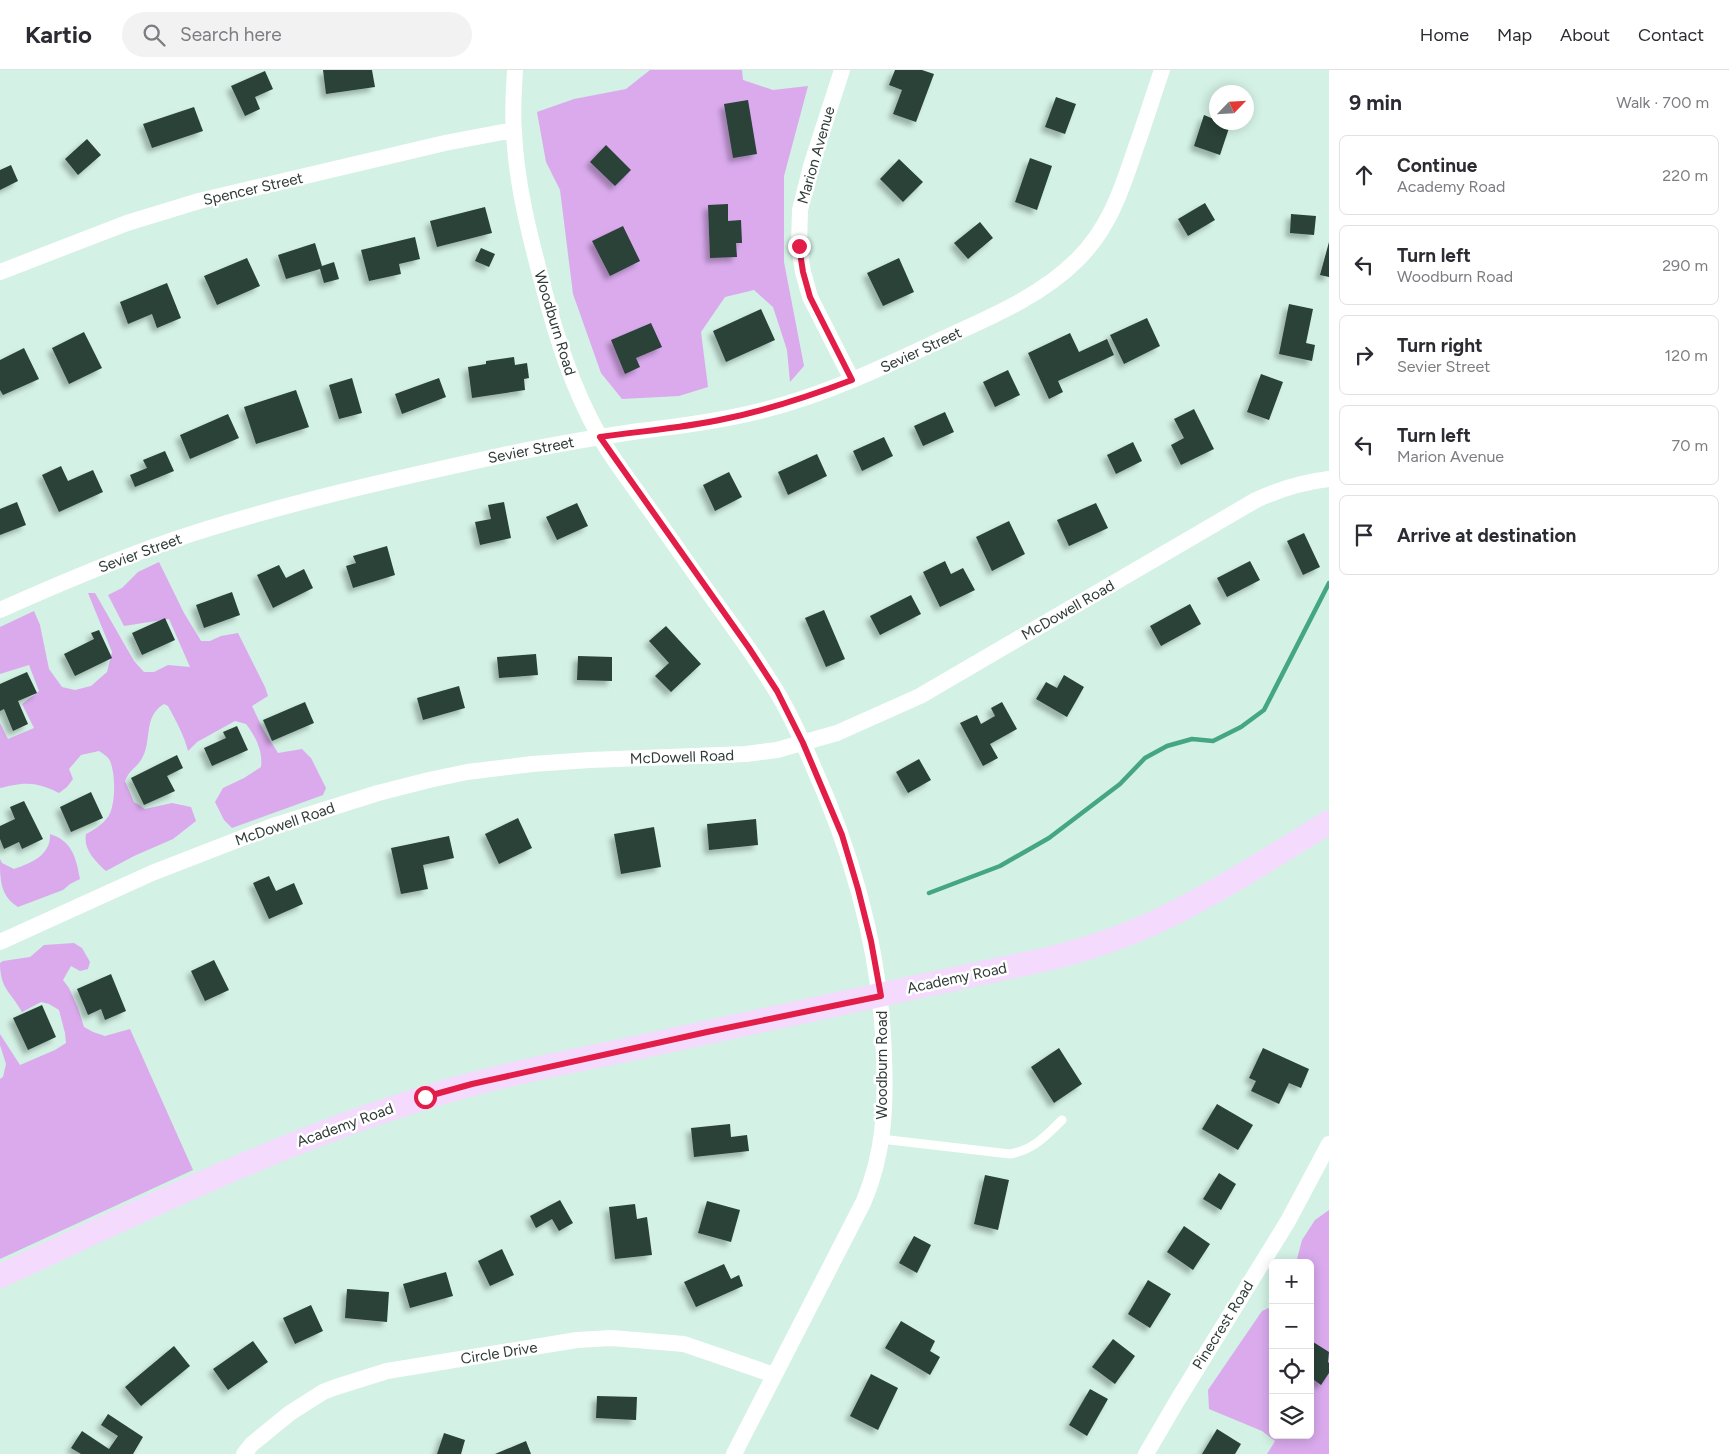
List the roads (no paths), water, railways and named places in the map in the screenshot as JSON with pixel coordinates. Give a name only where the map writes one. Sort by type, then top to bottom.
[{"type":"main road","name":"Academy Road","points":[[0,1276],[265,1155],[425,1097],[472,1084],[697,1034],[881,996],[1086,949],[1162,919],[1206,897],[1329,822]]},
{"type":"street","name":"Woodburn Road","points":[[515,70],[513,130],[524,205],[555,334],[570,377],[600,437],[749,648],[777,691],[803,743],[842,835],[871,941],[881,996],[885,1076],[881,1139],[874,1176],[864,1201],[734,1454]]},
{"type":"street","name":"Marion Avenue","points":[[842,70],[811,166],[800,210],[799,246],[803,272],[810,297],[852,380]]},
{"type":"street","name":"Sevier Street","points":[[0,610],[57,584],[169,541],[326,495],[504,455],[600,437],[722,420],[812,396],[886,367],[1020,301],[1044,287],[1079,258],[1103,230],[1120,194],[1162,70]]},
{"type":"street","name":"Spencer Street","points":[[0,272],[127,223],[199,201],[445,143],[513,130]]},
{"type":"street","name":"McDowell Road","points":[[0,942],[152,873],[273,826],[378,793],[429,780],[467,772],[532,764],[746,754],[778,750],[837,733],[920,696],[1256,500],[1274,491],[1329,479]]},
{"type":"street","name":"Pinecrest Road","points":[[1146,1454],[1288,1221],[1329,1144]]},
{"type":"street","name":"Circle Drive","points":[[244,1454],[252,1444],[290,1412],[323,1392],[336,1387],[387,1371],[577,1340],[611,1338],[684,1344],[774,1374]]},
{"type":"lane","points":[[881,1139],[1010,1154],[1023,1152],[1043,1139],[1062,1120]]},
{"type":"waterway","points":[[929,893],[1000,866],[1049,838],[1120,784],[1145,758],[1167,746],[1192,739],[1213,741],[1241,727],[1264,710],[1329,583]]}]
